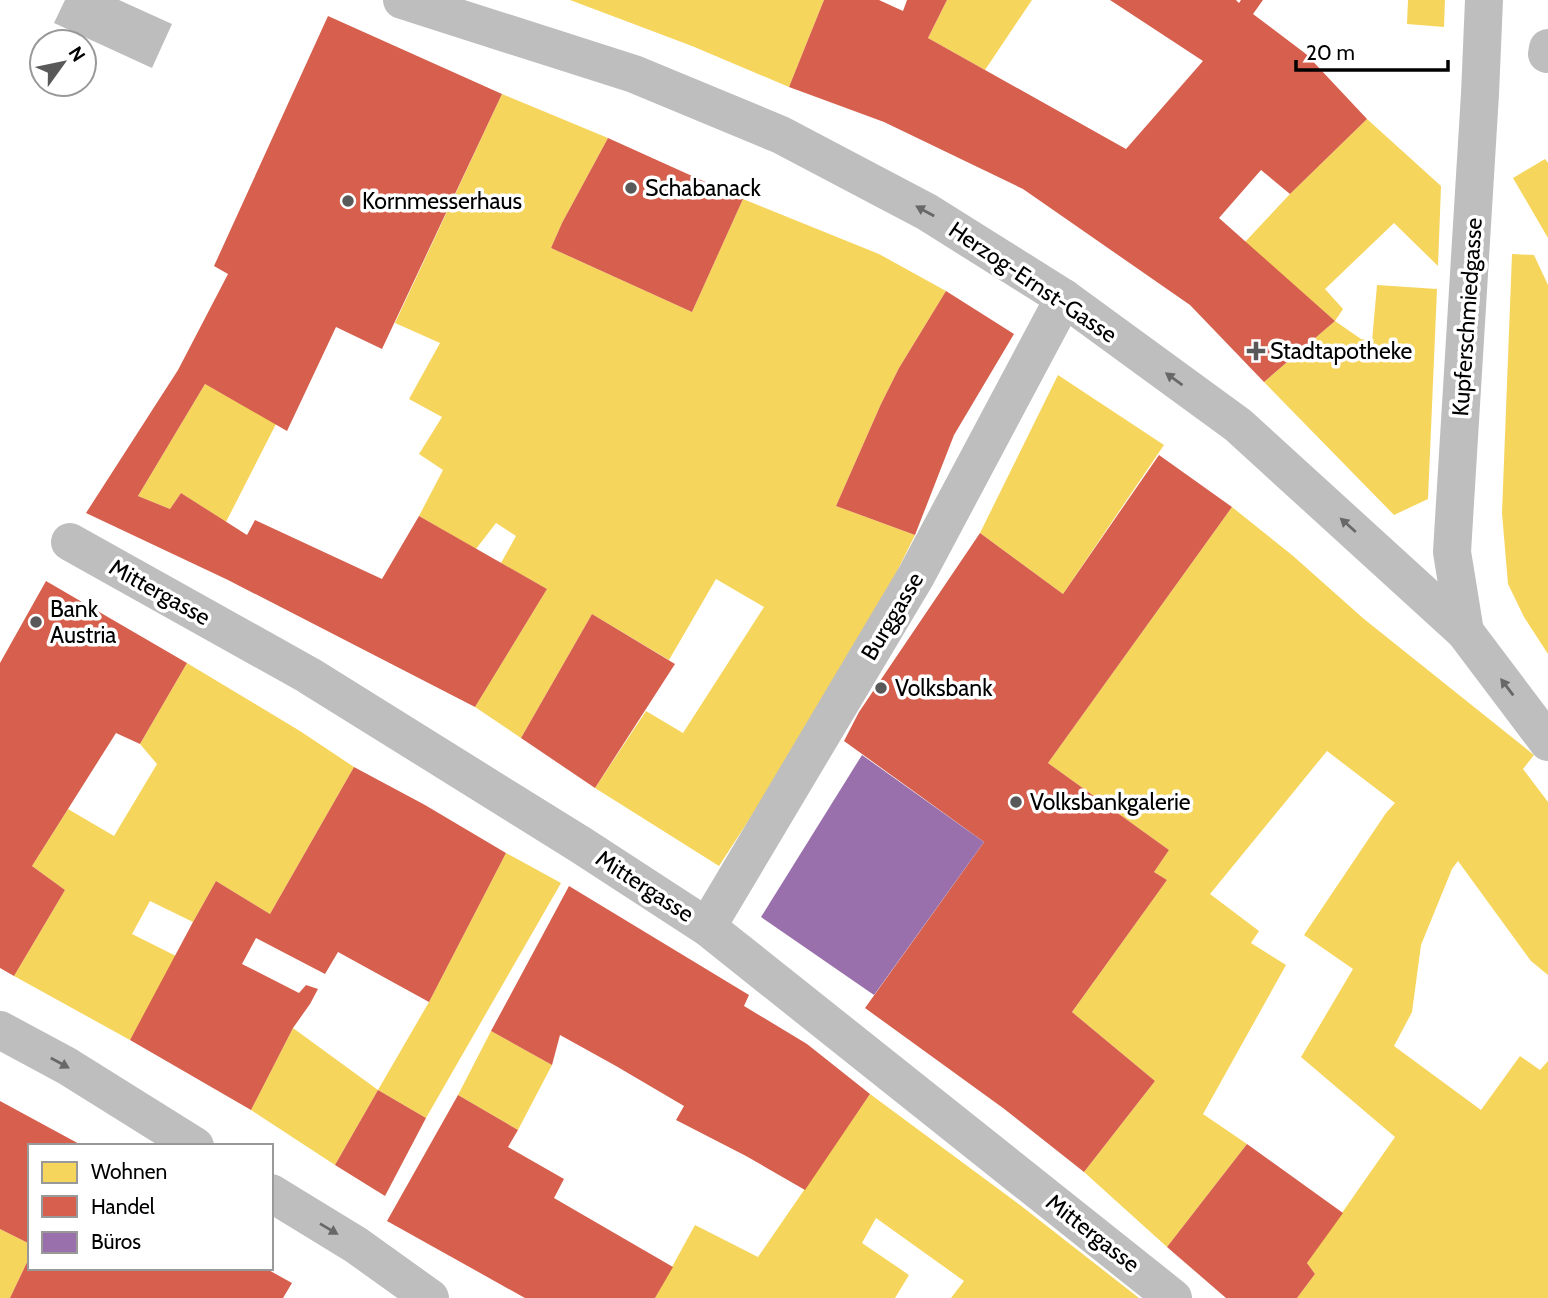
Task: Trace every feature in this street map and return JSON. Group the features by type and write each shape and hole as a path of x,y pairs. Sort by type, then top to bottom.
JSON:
{"street":[{"name":"Herzog-Ernst-Gasse","path":"402,0 634,74 781,135 927,212 1064,298 1238,425 1465,632 1548,742"},
{"name":"Kupferschmiedgasse","path":"1465,632 1452,552 1485,0"},
{"name":"Burggasse","path":"707,927 916,576 1064,298"},
{"name":"Mittergasse","path":"70,542 308,675 707,927 1173,1298"},
{"path":"0,1030 67,1066 192,1144"},
{"path":"273,1194 356,1245 430,1298"}],"shaded area":[{"path":"65,0 119,0 172,24 152,68 98,43 98,28 65,28 54,23"}],"building: Wohnen":[{"path":"570,0 824,0 789,87 692,46"},
{"path":"947,0 1032,0 985,70 928,38"},
{"path":"1408,0 1445,0 1444,27 1407,24"},
{"path":"502,94 608,138 551,248 692,312 743,199 879,254 946,291 899,368 836,506 915,535 854,658 719,866 595,788 646,711 683,733 764,607 716,579 669,660 592,614 521,738 475,707 547,589 501,563 516,536 496,523 476,549 419,516 443,470 419,454 442,417 409,399 440,343 395,323"},
{"path":"1367,119 1441,186 1438,266 1394,223 1325,289 1343,309 1335,321 1245,242"},
{"path":"1545,159 1548,163 1548,238 1513,178"},
{"path":"1512,254 1534,255 1548,285 1548,654 1524,617 1508,584 1502,513"},
{"path":"1377,285 1437,289 1428,499 1394,515 1264,382 1335,321 1361,339 1372,341"},
{"path":"1058,375 1164,445 1063,594 980,533"},
{"path":"205,384 276,424 226,522 181,493 170,509 138,496"},
{"path":"1232,507 1292,555 1364,619 1534,755 1523,769 1548,802 1548,975 1531,961 1458,861 1452,869 1421,945 1412,1012 1394,1046 1481,1110 1520,1056 1540,1070 1548,1061 1548,1298 1297,1298 1315,1274 1307,1263 1395,1137 1301,1057 1353,969 1304,935 1395,803 1327,751 1210,894 1259,931 1251,943 1286,965 1203,1114 1247,1144 1167,1247 1084,1172 1155,1081 1072,1012 1167,880 1154,872 1169,850 1048,763"},
{"path":"187,663 354,767 270,914 216,881 193,922 150,901 132,934 176,956 130,1040 14,976 65,890 32,866 68,809 114,836 157,764 140,744"},
{"path":"506,853 561,883 426,1118 378,1090 429,1002"},
{"path":"293,1028 378,1090 335,1165 251,1110"},
{"path":"491,1031 552,1065 518,1130 458,1095"},
{"path":"870,1094 1020,1205 1139,1298 951,1298 964,1281 876,1218 862,1243 909,1275 895,1298 655,1298 695,1225 758,1257"},
{"path":"0,1229 28,1243 28,1260 10,1298 0,1298"}],"building: Handel":[{"path":"824,0 879,0 903,11 907,0 947,0 928,38 1126,149 1203,61 1110,0 1236,0 1239,3 1241,0 1263,0 1253,14 1306,54 1367,119 1290,194 1261,170 1219,218 1335,321 1264,382 1190,305 1023,189 884,122 789,87"},
{"path":"328,16 502,94 382,349 336,327 287,431 205,384 138,496 170,509 181,493 247,535 255,520 382,579 419,516 547,589 475,707 228,580 86,513 178,370 228,274 214,266"},
{"path":"608,138 743,199 692,312 551,248"},
{"path":"946,291 1014,334 954,435 915,535 836,506 899,368"},
{"name":"Volksbankgalerie","path":"1159,455 1232,507 1048,763 1169,850 1154,872 1167,880 1072,1012 1155,1081 1084,1172 1003,1108 865,1008 984,842 844,741 859,712 980,533 1063,594"},
{"path":"46,581 187,663 140,744 116,733 32,866 65,890 14,976 0,968 0,663"},
{"path":"592,614 675,664 595,788 521,738"},
{"path":"354,767 506,853 429,1002 338,952 325,974 256,938 242,964 299,993 306,985 318,989 293,1028 251,1110 130,1040 216,881 270,914"},
{"path":"569,886 749,995 744,1006 807,1044 870,1094 805,1190 676,1120 684,1106 560,1035 552,1065 491,1031"},
{"path":"378,1090 426,1118 385,1196 335,1165"},
{"path":"458,1095 518,1130 508,1147 564,1179 554,1198 673,1267 655,1298 525,1298 387,1221"},
{"path":"0,1101 79,1144 28,1144 28,1243 0,1229"},
{"path":"1247,1144 1343,1213 1307,1263 1315,1274 1297,1298 1226,1298 1167,1247"},
{"path":"28,1260 28,1270 269,1270 292,1283 283,1298 10,1298"}],"building: Büros":[{"path":"862,755 984,842 874,995 761,917"}],"place":[{"name":"Schabanack","path":"631,188"},
{"name":"Kornmesserhaus","path":"348,201"},
{"name":"Stadtapotheke","path":"1256,351"},
{"name":"Bank Austria","path":"36,622"},
{"name":"Volksbank","path":"881,688"},
{"name":"Volksbankgalerie","path":"1016,802"}]}
